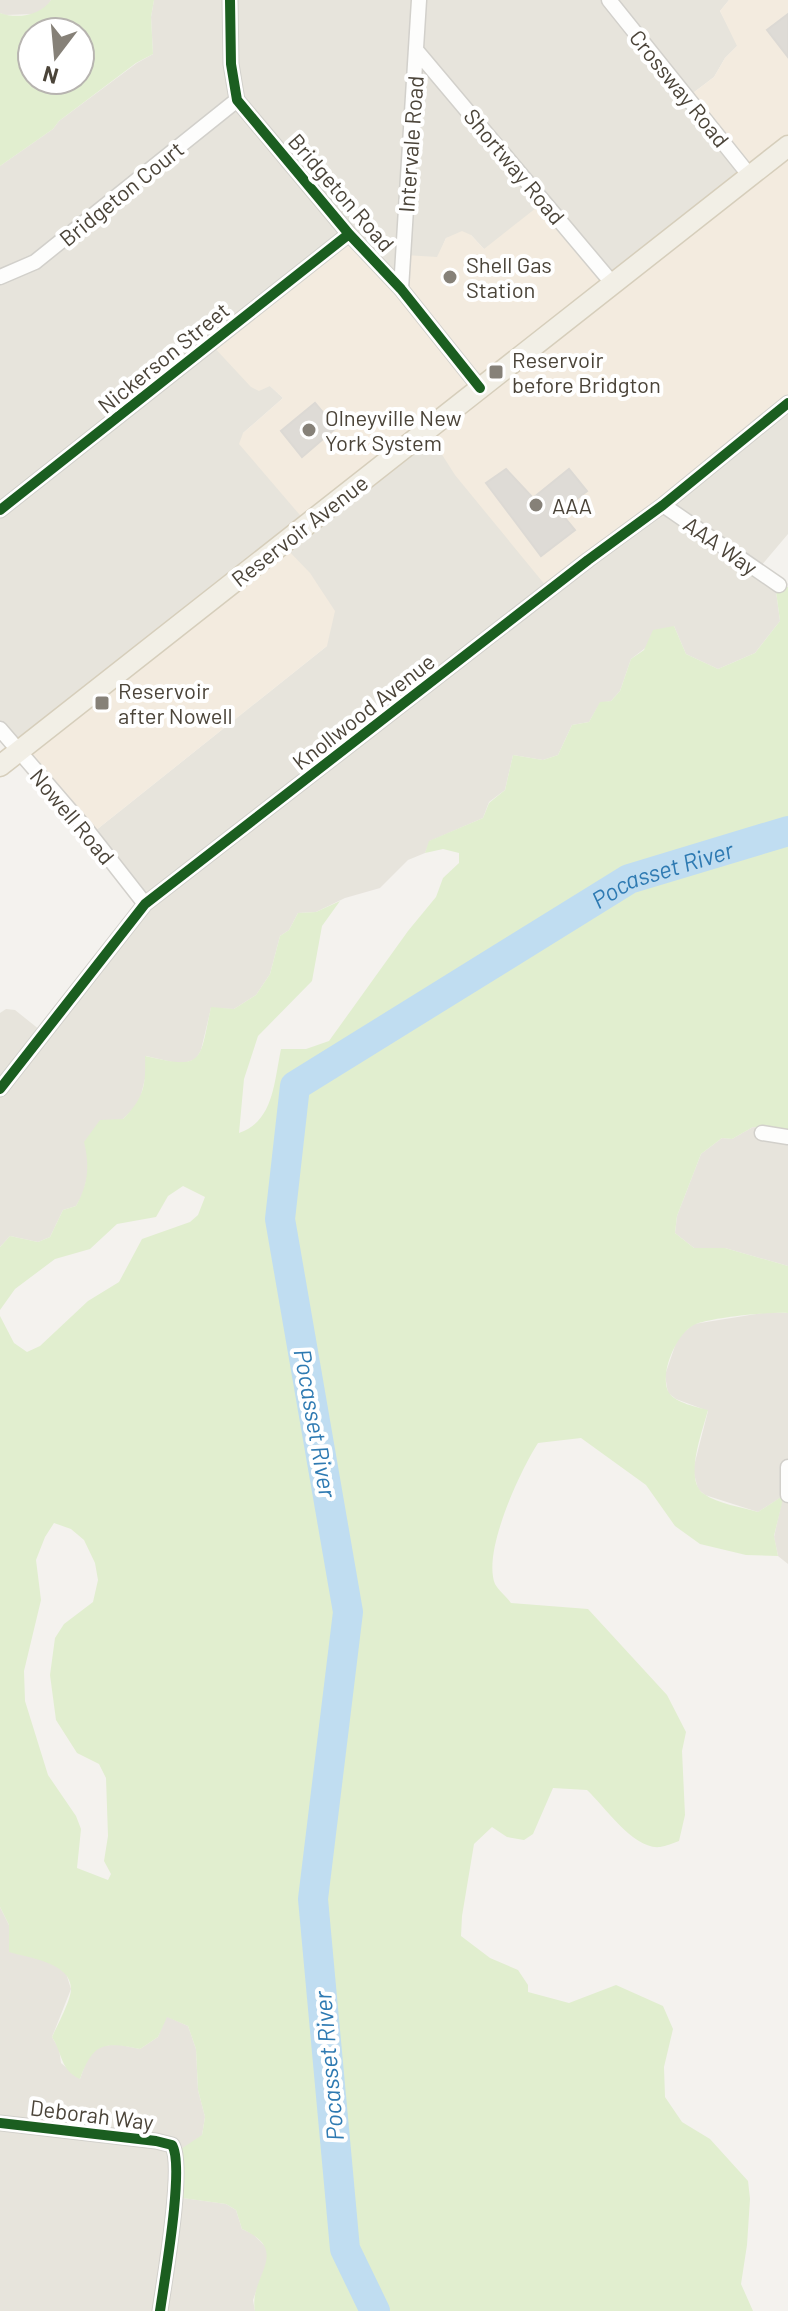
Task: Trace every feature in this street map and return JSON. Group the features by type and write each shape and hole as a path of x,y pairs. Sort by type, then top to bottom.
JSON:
{"main road":[{"name":"Reservoir Avenue","path":"0,766 788,146"}],"street":[{"path":"230,0 231,64 237,100"},
{"name":"Intervale Road","path":"401,289 419,0"},
{"name":"Crossway Road","path":"609,0 750,176"},
{"name":"Shortway Road","path":"416,50 613,284"},
{"name":"Bridgeton Road","path":"237,100 349,234 401,289 480,388"},
{"name":"Bridgeton Court","path":"0,277 35,262 237,100"},
{"name":"Nickerson Street","path":"0,510 349,234"},
{"name":"Knollwood Avenue","path":"0,1089 145,904 663,505 788,403"},
{"name":"AAA Way","path":"663,505 779,585"},
{"name":"Nowell Road","path":"0,729 87,830 145,904"},
{"path":"762,1133 788,1137"},
{"path":"788,1467 788,1494"},
{"name":"Deborah Way","path":"0,2123 172,2145 175,2151 172,2221 160,2311"}],"shaded area":[{"path":"0,0 51,0 46,8 35,14 5,15 0,13"},
{"path":"154,0 729,0 720,11 738,45 725,58 714,77 689,96 745,170 616,282 484,249 471,235 446,238 438,257 270,386 283,398 243,433 419,435 788,405 788,534 760,567 775,584 780,621 755,653 718,669 686,654 674,626 631,659 620,691 611,701 600,703 589,722 572,725 558,755 543,760 513,755 505,790 489,802 483,818 430,841 425,853 408,860 380,888 345,898 316,912 298,913 289,930 280,936 270,974 256,995 234,1009 211,1008 196,1059 181,1064 146,1056 146,1075 139,1103 123,1119 90,1165 83,1194 76,1206 63,1210 50,1237 38,1242 10,1236 0,1247 0,1013 6,1009 15,1010 40,1030 141,909 90,835 327,646 19,754 0,727 0,166 153,54 151,17"},
{"path":"729,0 788,0 788,405 546,586 455,475 427,431 305,521 239,444 243,433 283,398 270,386 259,391 251,387 211,344 349,234 392,280 405,255 437,257 446,238 462,231 471,235 484,249 545,201 609,282 745,181 689,96 714,77 725,58 737,46 720,11"},
{"path":"284,546 310,573 335,611 327,646 90,835 19,754"},
{"path":"753,1127 788,1131 788,1266 725,1248 694,1248 675,1233 677,1216 701,1154 722,1138 732,1139"},
{"path":"768,1312 788,1313 788,1564 778,1556 774,1537 783,1496 758,1512 705,1495 698,1489 693,1470 708,1411 668,1393 665,1375 678,1337 694,1324"},
{"path":"0,1907 9,1925 66,1973 71,1989 52,2037 59,2049 61,2063 80,2079 88,2057 98,2047 116,2044 140,2049 158,2037 166,2016 188,2026 196,2049 198,2090 205,2117 202,2135 176,2197 226,2204 236,2210 242,2229 253,2234 266,2247 268,2259 253,2300 255,2311 0,2311"}],"green space":[{"path":"51,0 154,0 151,17 153,54 96,93 96,16 16,16 16,96 92,96 53,129 0,166 0,13 28,15 41,10"},
{"path":"775,584 788,587 788,1131 753,1127 732,1139 722,1138 701,1154 677,1216 675,1233 694,1248 725,1248 788,1266 788,1313 715,1319 696,1324 676,1344 666,1376 666,1385 672,1396 708,1410 695,1467 698,1487 704,1494 723,1503 758,1512 784,1495 774,1536 778,1556 746,1555 700,1544 675,1526 646,1485 581,1438 538,1443 513,1491 498,1533 492,1570 495,1584 511,1603 588,1609 667,1695 686,1732 682,1751 685,1815 679,1841 660,1847 650,1846 630,1835 587,1790 553,1788 533,1834 524,1840 507,1837 492,1827 474,1844 461,1936 490,1958 518,1970 528,1985 528,1992 569,2003 616,1985 663,2006 673,2029 664,2067 665,2097 682,2122 710,2139 748,2181 747,2245 741,2284 753,2311 255,2311 257,2287 267,2256 265,2247 242,2229 236,2210 226,2204 175,2197 175,2153 202,2135 205,2117 198,2090 196,2049 188,2026 167,2017 158,2037 140,2049 117,2045 101,2048 90,2058 80,2079 65,2066 52,2037 69,2000 69,1980 56,1967 9,1952 9,1925 0,1907 0,1316 14,1343 27,1352 40,1346 88,1301 119,1282 142,1239 190,1222 198,1215 205,1197 183,1186 168,1196 156,1217 117,1224 90,1249 55,1259 15,1289 0,1310 0,1247 10,1236 38,1242 50,1237 63,1210 76,1206 83,1191 87,1167 84,1142 100,1120 123,1119 135,1104 144,1083 145,1056 179,1062 196,1057 204,1040 211,1007 234,1009 256,995 270,974 280,936 289,930 298,913 316,912 340,901 322,926 312,981 258,1036 244,1079 239,1133 251,1127 266,1110 281,1049 306,1049 329,1041 436,897 443,878 459,863 459,853 443,849 425,853 429,841 483,818 489,803 505,790 513,755 543,760 558,755 572,725 589,722 600,702 611,701 620,691 631,659 644,650 653,630 674,626 686,654 718,669 755,653 780,621","holes":["54,1523 71,1529 84,1540 95,1563 98,1580 93,1602 64,1624 55,1638 50,1675 56,1720 77,1753 99,1764 106,1778 108,1836 104,1861 111,1874 108,1880 77,1868 81,1829 76,1816 48,1775 25,1701 24,1671 41,1600 36,1560"]}],"building":[{"path":"788,14 788,57 767,30"},
{"name":"Olneyville New York System","path":"315,403 336,428 302,457 281,431"},
{"name":"AAA","path":"506,469 533,498 569,469 587,491 560,512 575,530 541,556 486,483"}],"waterway":[{"name":"Pocasset River","path":"375,2311 345,2249 313,1899 348,1612 280,1219 295,1086 629,879 788,831"}],"cycle path":[{"path":"230,0 231,64 237,100 349,234 401,289 480,388"},
{"path":"0,510 349,234"},
{"path":"0,1089 145,904 663,505 788,403"},
{"path":"0,2123 172,2145 175,2199 160,2311"}],"place":[{"name":"Shell Gas Station","path":"450,277"},
{"name":"Reservoir before Bridgton","path":"496,372"},
{"name":"Olneyville New York System","path":"309,430"},
{"name":"AAA","path":"536,505"},
{"name":"Reservoir after Nowell","path":"102,703"}]}
